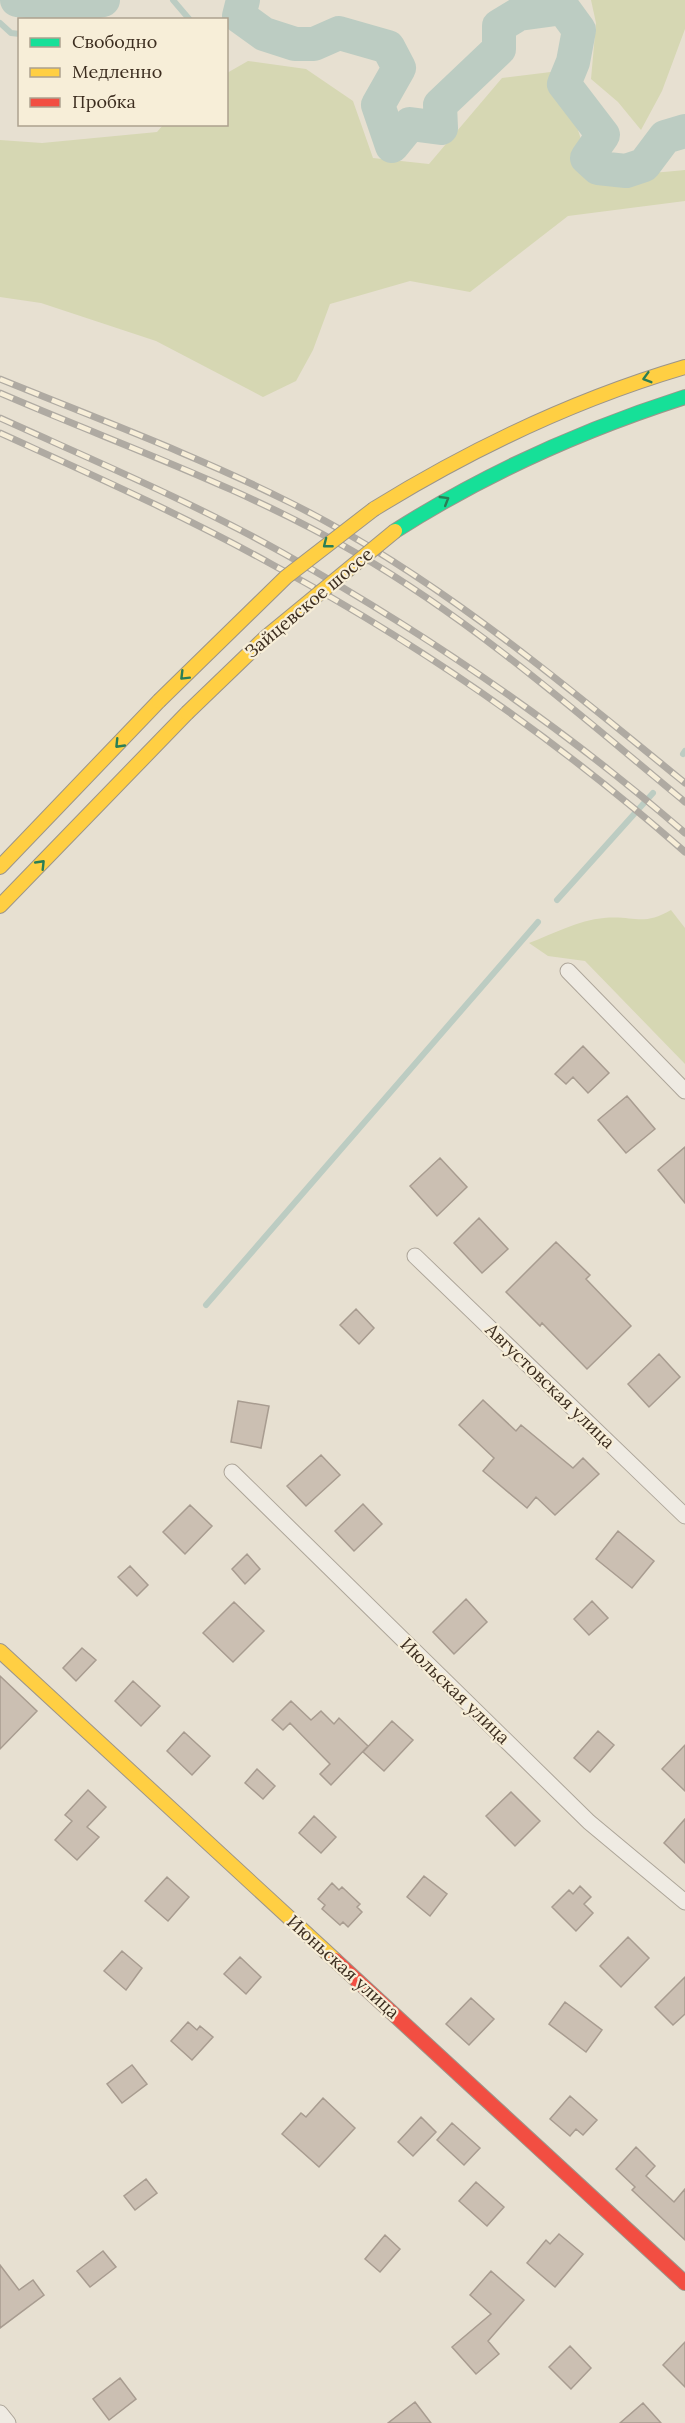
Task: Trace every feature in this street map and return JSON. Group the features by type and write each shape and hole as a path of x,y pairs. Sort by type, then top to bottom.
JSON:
{"main road":[{"name":"Зайцевское шоссе","path":"0,867 255,604 351,525 419,480 476,447 553,410 608,389 685,367"},
{"name":"Зайцевское шоссе","path":"0,906 187,713 291,615 411,520 509,464 566,438 685,397"},
{"name":"Июньская улица","path":"0,1651 685,2283"}],"street":[{"path":"568,970 685,1090"},
{"name":"Августовская улица","path":"415,1256 685,1516"},
{"name":"Июльская улица","path":"232,1472 589,1822 685,1902"},
{"path":"0,2413 8,2423"}],"green space":[{"path":"591,0 685,0 685,29 662,91 641,130 618,102 591,79 596,23"},
{"path":"248,61 306,69 353,101 373,158 429,164 502,78 559,71 587,158 597,165 621,172 647,173 685,170 685,201 568,216 470,292 410,281 330,304 313,350 296,381 263,397 156,341 41,303 0,297 0,140 42,143 157,132 162,126 228,126 228,72"},
{"path":"671,910 685,928 685,1064 585,961 548,956 529,943 585,921 614,917 653,918"}],"building":[{"path":"583,1046 609,1073 588,1093 573,1077 566,1084 555,1074"},
{"path":"627,1096 655,1129 626,1153 598,1120"},
{"path":"685,1147 685,1203 658,1170"},
{"path":"440,1158 467,1187 437,1216 410,1186"},
{"path":"479,1218 508,1249 482,1273 454,1243"},
{"path":"556,1242 590,1275 586,1279 631,1326 587,1369 542,1323 540,1326 506,1292"},
{"path":"356,1309 374,1328 359,1344 340,1325"},
{"path":"659,1354 680,1377 649,1407 628,1384"},
{"path":"483,1400 516,1431 521,1425 573,1468 583,1458 599,1474 555,1515 536,1497 527,1508 483,1471 494,1458 459,1425"},
{"path":"238,1401 269,1406 261,1448 231,1442"},
{"path":"321,1455 340,1475 306,1506 287,1486"},
{"path":"363,1504 382,1524 354,1551 335,1531"},
{"path":"190,1505 212,1526 185,1554 163,1532"},
{"path":"618,1531 654,1561 632,1588 596,1559"},
{"path":"247,1554 260,1569 245,1584 232,1569"},
{"path":"130,1566 148,1585 137,1596 118,1577"},
{"path":"466,1599 487,1622 454,1654 433,1632"},
{"path":"592,1601 608,1618 589,1635 574,1619"},
{"path":"234,1602 264,1631 233,1662 203,1633"},
{"path":"82,1648 96,1660 76,1681 63,1668"},
{"path":"0,1676 37,1711 0,1749"},
{"path":"133,1681 160,1706 141,1726 115,1701"},
{"path":"291,1701 311,1720 321,1711 334,1724 339,1718 368,1746 331,1785 320,1774 330,1764 290,1723 283,1730 272,1720"},
{"path":"392,1721 413,1740 384,1771 363,1752"},
{"path":"598,1731 614,1745 590,1772 574,1758"},
{"path":"184,1732 210,1756 192,1775 167,1751"},
{"path":"685,1745 685,1791 662,1769"},
{"path":"257,1769 275,1786 263,1799 245,1783"},
{"path":"88,1790 106,1807 87,1827 99,1837 77,1860 55,1840 72,1821 65,1815"},
{"path":"511,1792 540,1821 515,1846 486,1816"},
{"path":"314,1816 336,1837 321,1853 299,1833"},
{"path":"685,1819 685,1863 664,1843"},
{"path":"424,1876 447,1894 430,1916 407,1897"},
{"path":"167,1877 189,1897 168,1921 145,1901"},
{"path":"332,1883 339,1890 342,1887 360,1904 357,1907 362,1912 348,1927 343,1922 340,1925 322,1909 325,1905 318,1899"},
{"path":"580,1886 591,1897 584,1904 593,1913 576,1931 552,1907 569,1890 573,1894"},
{"path":"628,1937 649,1958 621,1987 600,1966"},
{"path":"122,1951 142,1968 126,1990 104,1971"},
{"path":"240,1957 261,1977 246,1994 224,1974"},
{"path":"685,1977 685,2014 673,2025 655,2007"},
{"path":"471,1998 494,2019 469,2045 446,2024"},
{"path":"565,2002 602,2030 586,2052 549,2024"},
{"path":"188,2022 197,2030 200,2026 213,2037 192,2060 171,2041"},
{"path":"132,2065 147,2084 122,2103 107,2084"},
{"path":"570,2096 597,2120 583,2135 576,2129 570,2136 550,2119"},
{"path":"323,2098 355,2128 319,2167 282,2134 301,2113 306,2117"},
{"path":"421,2117 436,2132 413,2156 398,2142"},
{"path":"452,2123 480,2148 464,2165 437,2140"},
{"path":"636,2147 655,2166 646,2176 674,2202 685,2189 685,2240 632,2190 635,2187 616,2169"},
{"path":"146,2179 157,2193 135,2210 124,2196"},
{"path":"476,2182 504,2207 487,2226 459,2201"},
{"path":"559,2234 583,2254 555,2287 527,2263 546,2240 550,2244"},
{"path":"385,2235 400,2249 380,2272 365,2259"},
{"path":"103,2251 116,2267 90,2287 77,2271"},
{"path":"0,2265 19,2290 33,2280 44,2295 0,2328"},
{"path":"491,2271 524,2300 488,2341 499,2354 476,2374 452,2347 491,2314 470,2295"},
{"path":"685,2342 685,2387 663,2365"},
{"path":"570,2346 591,2368 571,2389 549,2367"},
{"path":"120,2378 136,2399 109,2420 93,2399"},
{"path":"415,2402 431,2423 388,2423"},
{"path":"643,2403 661,2423 620,2423"}],"waterway":[{"path":"17,0 77,5 103,0"},
{"path":"173,0 188,18"},
{"path":"243,0 239,16 264,34 295,44 314,44 339,33 388,47 399,68 378,105 392,146 410,124 441,128 440,105 499,49 499,26 519,14 563,8 579,30 573,62 564,84 603,135 587,158 598,168 626,171 644,165 665,137 685,131"},
{"path":"0,23 11,33 18,34"},
{"path":"557,900 653,793"},
{"path":"206,1305 538,922"}],"railway":[{"path":"0,379 257,486 346,533 398,564 496,633 685,783"},
{"path":"0,393 270,507 356,553 400,580 485,639 685,802"},
{"path":"0,418 214,516 283,553 388,615 541,718 685,833"},
{"path":"0,433 138,496 240,547 382,628 487,697 538,734 589,772 685,852"}],"traffic: fast":[{"path":"395,531 464,490 535,455 609,424 685,397"}],"traffic: slow":[{"path":"374,509 486,446 563,410 685,367"},
{"path":"159,701 286,577 374,509"},
{"path":"187,713 265,638 395,531"},
{"path":"0,867 159,701"},
{"path":"0,906 187,713"},
{"path":"0,1651 335,1960"}],"traffic: jam":[{"path":"335,1960 685,2283"}]}
